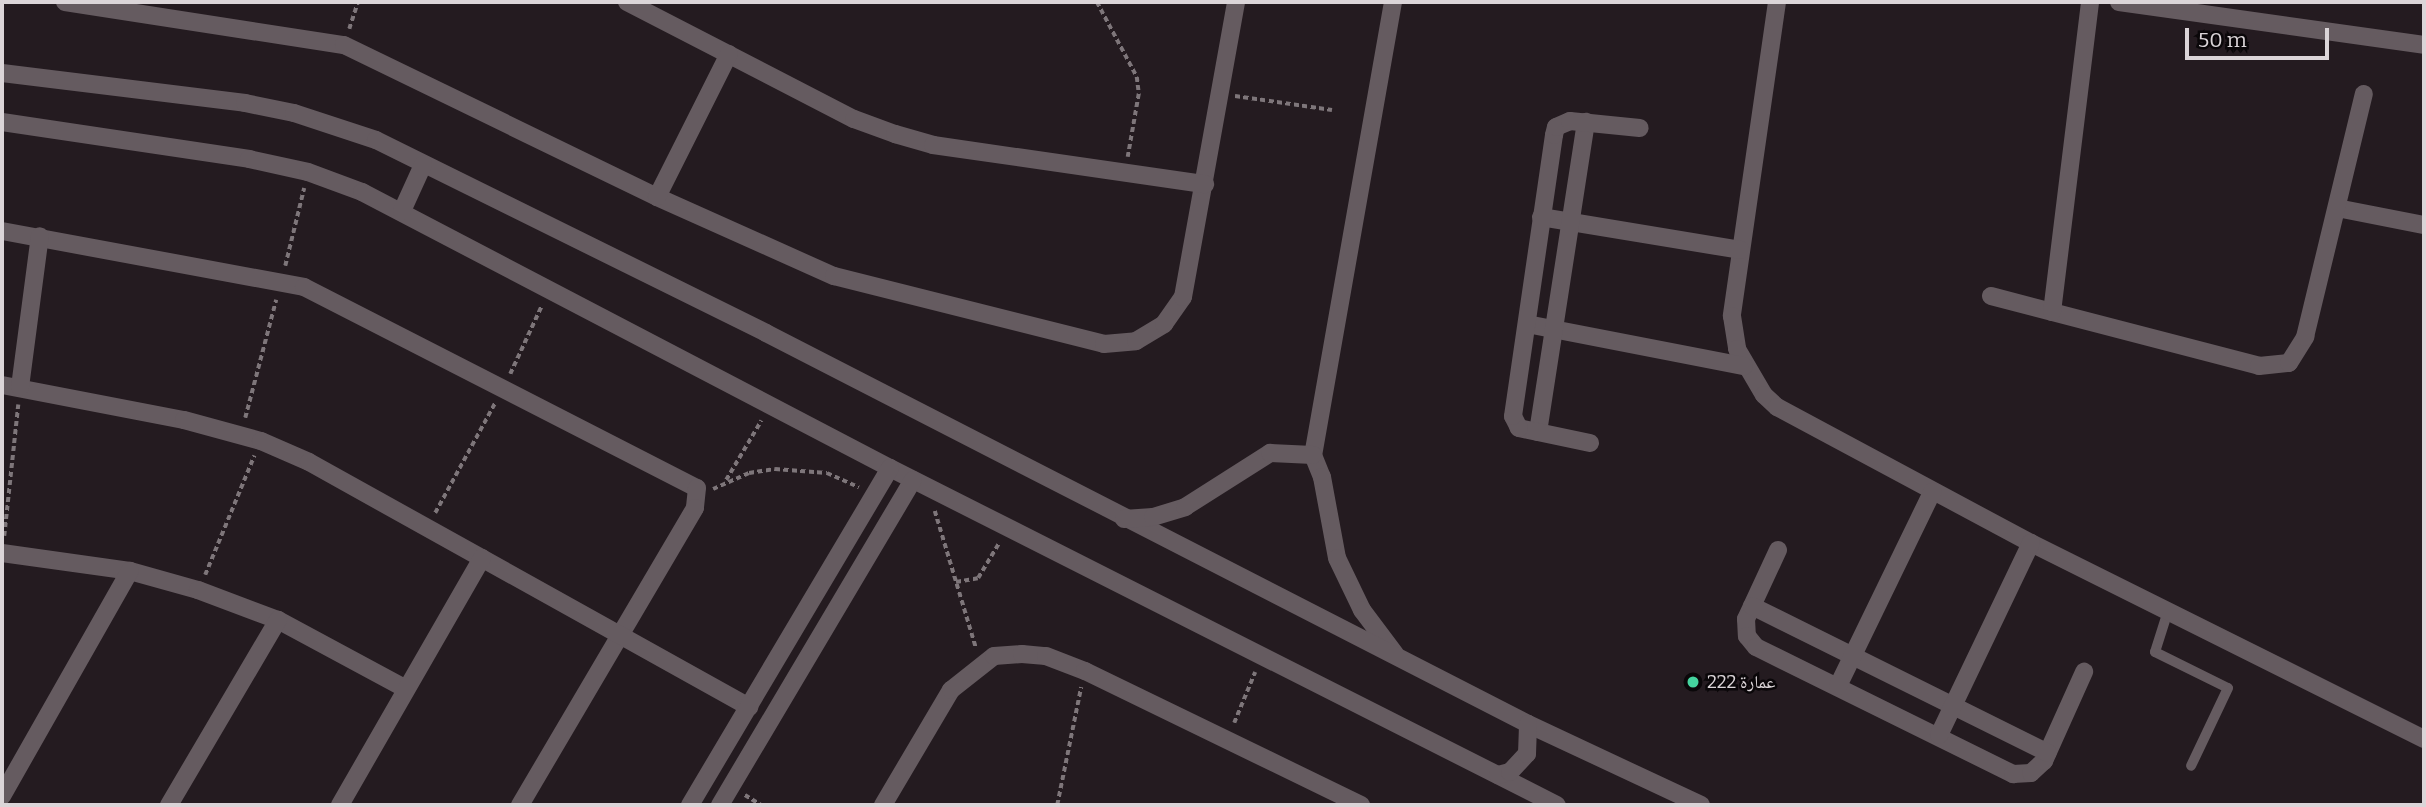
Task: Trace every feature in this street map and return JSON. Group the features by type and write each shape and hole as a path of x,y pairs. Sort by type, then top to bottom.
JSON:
{"street":[{"path":"65,2 344,45 657,197 852,282 1104,344 1136,341 1164,324 1183,298 1222,94 1236,2"},
{"path":"627,2 854,119 895,134 933,145 1205,184"},
{"path":"1393,2 1313,455 1322,477 1336,558 1362,610 1397,656"},
{"path":"1777,2 1732,316 1744,366 1777,407 2031,543 2424,739"},
{"path":"2052,312 2090,2"},
{"path":"2119,2 2246,16 2424,45"},
{"path":"2246,16 2262,2"},
{"path":"657,197 729,54"},
{"path":"2,73 294,113 376,140 742,321 1122,519 1528,724 1701,805"},
{"path":"1991,296 2259,366 2289,363 2305,337 2364,94"},
{"path":"2,122 202,151 308,172 402,211 920,484 1558,805"},
{"path":"1590,443 1516,426 1513,416 1541,217 1556,127 1562,122 1586,122 1640,128"},
{"path":"1538,432 1586,122"},
{"path":"402,211 423,165"},
{"path":"2337,208 2424,225"},
{"path":"1541,217 1740,250"},
{"path":"2,231 281,280 325,295 689,481 699,498 520,805"},
{"path":"20,387 40,236"},
{"path":"1527,324 1744,366"},
{"path":"2,385 241,434 261,441 427,527 749,707"},
{"path":"1122,519 1153,517 1185,507 1270,453 1313,455"},
{"path":"690,805 890,468"},
{"path":"720,805 920,484"},
{"path":"1838,686 1933,492"},
{"path":"1939,735 2031,543"},
{"path":"3,546 130,571 198,590 278,620 406,689"},
{"path":"1778,550 1745,624 1756,647 2022,775 2039,768 2084,672"},
{"path":"340,805 482,558"},
{"path":"2,796 130,571"},
{"path":"1752,606 2048,753"},
{"path":"169,805 278,620"},
{"path":"883,805 951,690 981,663 994,656 1022,654 1046,656 1085,671 1361,805"},
{"path":"1498,775 1510,772 1527,754 1528,724"}],"lane":[{"path":"2168,611 2155,652 2228,688 2191,766"}],"path":[{"path":"344,45 358,2"},
{"path":"1097,2 1137,77 1139,94 1125,173"},
{"path":"1222,94 1332,110"},
{"path":"241,434 308,172"},
{"path":"427,527 504,387 550,288"},
{"path":"3,546 20,387"},
{"path":"725,482 771,404"},
{"path":"198,590 261,441"},
{"path":"699,498 725,482 775,469 827,473 874,495"},
{"path":"920,484 956,582 981,663"},
{"path":"956,582 978,578 1007,528"},
{"path":"1227,738 1262,656"},
{"path":"1057,805 1085,671"}],"place":[{"name":"عمارة 222","path":"1693,682"}]}
